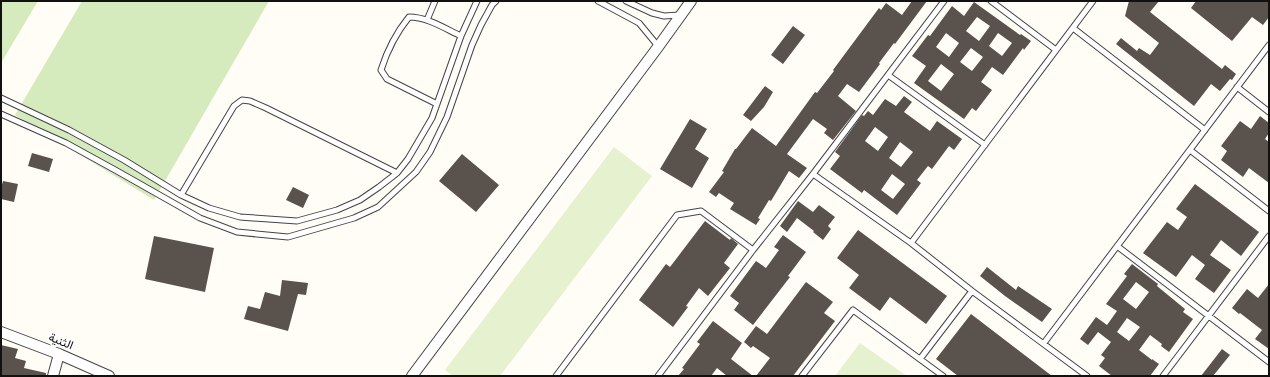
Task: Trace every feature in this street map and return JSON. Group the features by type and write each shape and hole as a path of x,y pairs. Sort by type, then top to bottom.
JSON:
{"street":[{"path":"412,376 682,15 690,2"},
{"name":"الثنية","path":"1,332 59,354 109,376"},
{"path":"52,376 59,354"}],"lane":[{"path":"427,20 435,1"},
{"path":"1,98 69,130 124,160 180,194 209,208 240,217 297,221 337,210 360,200 379,188 397,173 408,159 432,118 461,36 477,1"},
{"path":"1,114 66,143 200,218 237,232 288,237 354,218 378,207 416,172 430,152 447,117 472,45 481,25 492,5 496,1"},
{"path":"598,1 639,23 658,47"},
{"path":"626,1 652,13 664,16 682,15"},
{"path":"658,376 944,1"},
{"path":"990,1 1056,50"},
{"path":"911,243 1093,1"},
{"path":"437,104 387,79 381,70 400,27 408,17 417,17 427,20 461,36"},
{"path":"1073,28 1205,130"},
{"path":"1044,343 1269,45"},
{"path":"888,75 985,145"},
{"path":"1237,87 1269,112"},
{"path":"180,194 234,106 242,100 250,101 266,108 397,173"},
{"path":"1190,150 1269,211"},
{"path":"813,174 911,243 972,291 1087,376"},
{"path":"556,376 677,215 701,211 753,250"},
{"path":"1163,376 1269,236"},
{"path":"1117,246 1269,362"},
{"path":"920,359 972,291"},
{"path":"802,376 853,310 943,376"}],"green space":[{"path":"1,1 38,1 1,63"},
{"path":"82,1 269,1 154,200 15,115"},
{"path":"614,147 652,176 500,376 453,376 445,370"},
{"path":"860,343 907,376 835,376"}],"building":[{"path":"912,1 927,1 879,63 880,64 859,92 847,84 838,96 856,111 833,140 824,133 827,129 813,119 787,154 807,168 799,178 789,171 771,201 769,200 758,218 760,219 756,225 730,209 734,203 719,193 716,197 709,192 724,172 722,171 735,149 752,128 776,146 815,92 817,93 834,71 833,70 879,8 881,10 886,3 902,15"},
{"path":"1129,1 1159,1 1150,12 1222,69 1225,65 1236,74 1232,80 1230,79 1220,91 1211,84 1194,106 1116,44 1121,38 1137,51 1139,48 1150,55 1159,43 1125,16"},
{"path":"1196,1 1269,1 1269,17 1263,25 1252,17 1232,41 1191,8"},
{"path":"974,2 1020,35 1021,34 1031,41 1024,50 1023,48 1003,75 992,67 981,82 992,90 976,111 972,108 964,119 914,83 926,66 912,56 928,35 930,36 952,6 964,16","holes":["977,17 990,26 979,41 966,31","946,33 959,43 949,57 936,47","998,33 1012,43 1002,56 989,46","971,48 983,57 972,71 960,62","941,64 954,74 941,91 928,81"]},
{"path":"793,26 805,35 783,64 771,55"},
{"path":"765,86 773,92 764,107 751,121 743,115"},
{"path":"904,96 912,102 904,112 930,131 937,121 962,139 954,150 949,146 932,169 928,166 917,180 921,183 897,215 864,190 862,193 830,169 840,156 835,152 862,115 864,116 868,111 873,115 885,99 896,106","holes":["875,127 888,137 878,151 865,141","900,142 913,152 901,167 889,158","892,174 905,184 893,199 881,190"]},
{"path":"1260,116 1269,123 1269,133 1265,139 1269,142 1269,183 1249,168 1243,177 1221,160 1227,151 1221,146 1240,121 1251,129"},
{"path":"690,119 707,129 695,149 709,158 692,188 660,169"},
{"path":"32,153 53,159 49,172 28,166"},
{"path":"462,154 499,185 476,212 439,181"},
{"path":"3,181 18,184 14,202 1,199 1,188"},
{"path":"1195,184 1259,232 1241,256 1221,240 1210,255 1231,270 1214,293 1195,279 1205,265 1192,255 1176,277 1143,253 1167,222 1178,230 1187,217 1176,209"},
{"path":"293,187 309,195 303,208 286,200"},
{"path":"798,201 813,212 819,205 835,217 828,226 831,229 823,240 797,218 787,232 780,226"},
{"path":"705,221 730,240 731,238 738,244 724,263 730,268 708,296 699,288 686,306 688,307 673,327 639,300 666,264 670,267"},
{"path":"858,230 947,296 926,324 890,297 880,311 849,288 859,275 837,258"},
{"path":"783,235 806,252 788,276 790,277 753,325 734,310 739,303 730,296 756,261 766,268 779,250 774,247"},
{"path":"154,236 214,248 205,292 145,279"},
{"path":"1132,264 1158,284 1157,286 1185,309 1183,312 1193,319 1169,352 1161,346 1162,344 1150,335 1139,350 1159,364 1150,376 1112,376 1099,366 1105,358 1101,355 1111,342 1098,332 1088,345 1080,339 1096,317 1107,325 1117,311 1106,304 1127,276 1124,274","holes":["1136,282 1149,292 1136,309 1123,299","1127,318 1140,327 1129,341 1117,332"]},
{"path":"987,267 1016,290 1018,286 1052,309 1042,322 980,276"},
{"path":"282,280 308,283 306,295 298,294 288,331 244,319 248,306 260,309 265,292 280,296"},
{"path":"806,282 833,302 824,313 835,321 793,376 756,376 770,358 753,346 751,348 744,342 756,326 767,334"},
{"path":"1269,284 1269,349 1255,339 1262,330 1232,308 1247,289 1258,298"},
{"path":"971,314 1052,376 958,376 936,359"},
{"path":"713,321 742,343 731,359 753,376 727,376 717,368 711,376 678,376 684,369 682,368 700,344 697,342"},
{"path":"1,345 18,349 15,358 26,361 24,368 46,373 46,376 1,376"},
{"path":"1222,349 1230,355 1213,376 1201,376"}]}
